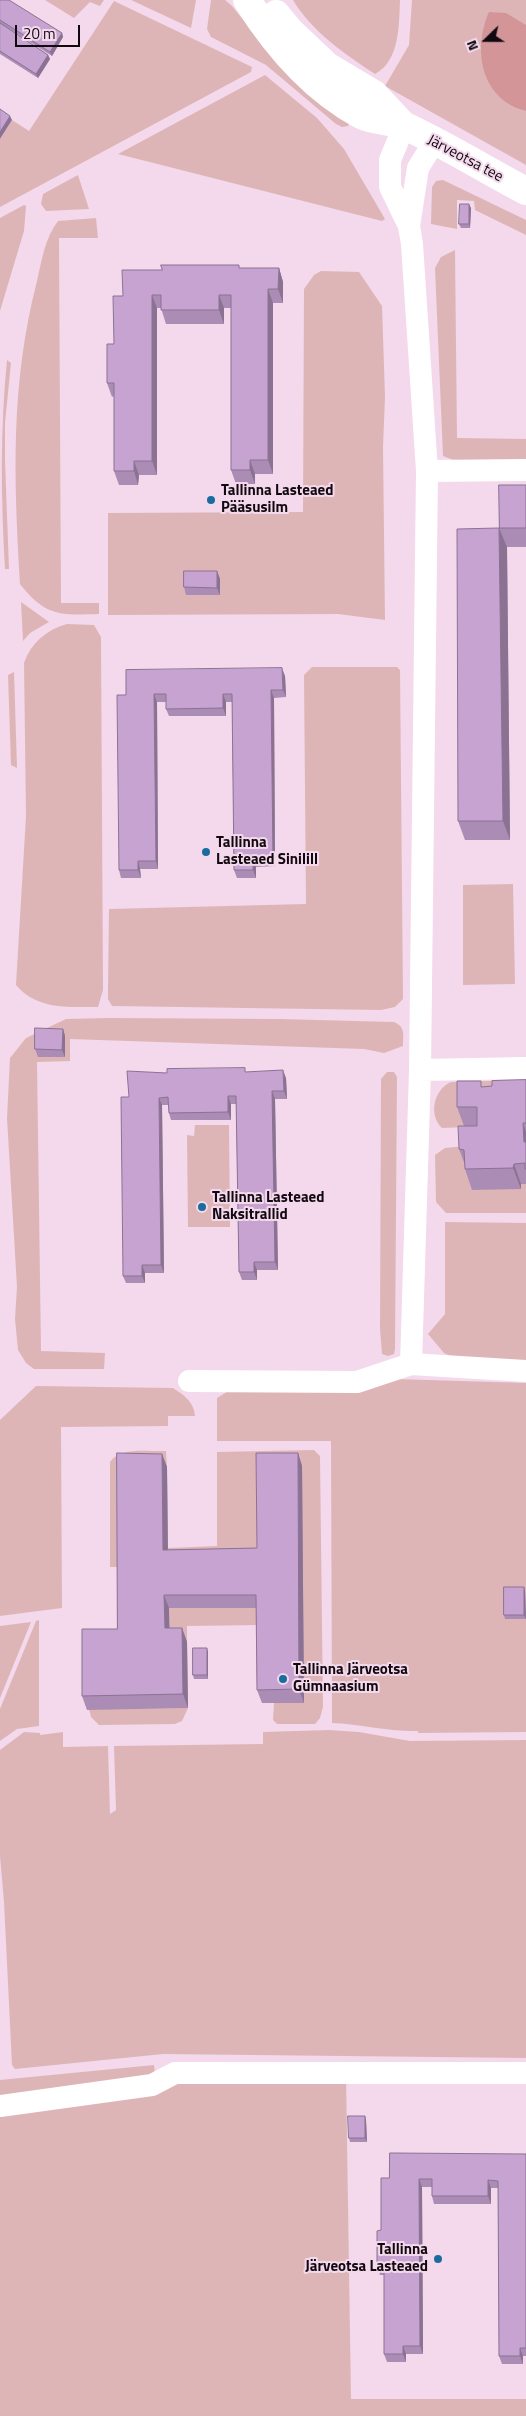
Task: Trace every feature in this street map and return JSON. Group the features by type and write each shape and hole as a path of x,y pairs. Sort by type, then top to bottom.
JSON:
{"main road":[{"name":"Järveotsa tee","path":"247,0 267,31 289,57 324,90 363,116 404,126 526,191"},
{"name":"Järveotsa tee","path":"267,0 290,31 327,66 374,94 404,126"}],"street":[{"path":"404,126 390,160 390,187 409,226"},
{"path":"411,1364 420,1070 427,471 415,280 409,226 418,168 434,142"},
{"path":"427,471 526,470"},
{"path":"420,1070 526,1068"},
{"path":"189,1381 357,1382 411,1364 526,1371"},
{"path":"0,2106 152,2085 175,2073 526,2074"}],"shaded area":[{"path":"45,0 104,0 100,6 90,2 74,18"},
{"path":"131,0 196,0 191,28"},
{"path":"211,0 225,0 232,6 283,69 350,121 348,126 342,127 336,124 266,65 211,37 207,29"},
{"path":"293,0 400,0 398,31 394,51 389,60 375,74 330,42 301,12"},
{"path":"412,0 526,0 526,165 385,86 409,45"},
{"path":"114,1 252,67 251,72 0,207 0,139 12,120 29,131"},
{"path":"489,12 506,13 526,25 526,111 511,105 499,96 490,85 484,72 481,42"},
{"path":"265,75 317,118 344,149 385,219 382,221 118,154"},
{"path":"78,175 89,209 46,211 41,204 43,194"},
{"path":"443,180 526,220 526,235 475,210 474,201 457,200 457,229 431,224 432,187 436,181"},
{"path":"24,205 26,206 24,231 0,311 0,218"},
{"path":"96,218 98,238 59,238 61,603 99,603 99,614 64,614 55,612 38,603 20,584 16,507 18,395 28,320 42,257 50,234 58,221"},
{"path":"455,250 457,438 526,439 526,461 456,461 443,456 435,268 441,257"},
{"path":"321,271 359,272 382,306 385,397 383,447 385,620 338,614 108,615 108,513 303,512 304,289 314,275"},
{"path":"7,360 11,363 5,423 9,569 5,569 2,464"},
{"path":"21,602 49,622 30,633 23,641"},
{"path":"67,624 94,625 101,637 103,990 98,1007 64,1007 43,1003 24,993 16,985 26,816 24,663 31,649 40,638 52,630"},
{"path":"312,667 397,667 400,670 403,999 395,1007 381,1010 112,1006 108,999 109,909 306,904 304,675"},
{"path":"14,672 17,768 11,765 8,675"},
{"path":"513,884 515,984 463,985 463,885"},
{"path":"66,1019 394,1022 402,1029 403,1046 384,1053 364,1049 70,1039 70,1061 37,1062 41,1351 105,1353 104,1369 34,1369 26,1363 18,1350 15,1319 17,1287 7,1118 10,1058 26,1038"},
{"path":"387,1072 394,1072 397,1077 395,1349 394,1354 388,1356 382,1354 380,1329 381,1079"},
{"path":"526,1080 465,1127 442,1128 438,1123 434,1110 437,1096 445,1085 451,1082"},
{"path":"195,1125 229,1125 230,1227 188,1227 187,1135 194,1136"},
{"path":"466,1146 521,1184 526,1184 526,1213 446,1213 436,1202 435,1155 445,1148"},
{"path":"445,1222 526,1223 526,1362 459,1360 444,1353 428,1334 445,1314"},
{"path":"395,1379 526,1383 526,1732 418,1733 418,1731 332,1723 331,1441 217,1441 217,1398 230,1390"},
{"path":"36,1386 173,1388 185,1396 193,1407 195,1416 168,1416 168,1426 61,1427 62,1608 0,1616 0,1420"},
{"path":"314,1450 320,1456 323,1707 320,1718 315,1724 277,1724 273,1720 274,1703 304,1702 262,1562 168,1563 168,1548 217,1546 217,1452"},
{"path":"166,1451 167,1467 122,1467 122,1567 110,1567 110,1462 115,1457 128,1452"},
{"path":"169,1608 261,1608 261,1625 187,1626 187,1642 170,1642"},
{"path":"39,1620 39,1726 17,1729 0,1741 0,1709 36,1621"},
{"path":"31,1622 0,1698 0,1626"},
{"path":"188,1708 182,1721 175,1724 99,1725 91,1717 89,1709"},
{"path":"329,1730 359,1732 410,1741 526,1740 526,2058 163,2054 15,2069 12,2065 0,1856 0,1750 24,1732 40,1733 40,1735 63,1732 63,1747 108,1746 110,1814 116,1810 114,1746 263,1744 263,1732"},
{"path":"154,2065 155,2074 0,2097 0,2080"},
{"path":"346,2074 351,2399 526,2399 526,2416 0,2416 0,2106 152,2085"}],"building":[{"path":"0,0 9,0 62,33 50,52 0,20"},
{"path":"0,23 48,55 36,74 0,51"},
{"path":"0,109 10,116 0,132"},
{"path":"460,204 469,204 469,224 459,224"},
{"path":"161,265 239,265 239,268 279,268 278,289 268,289 268,460 250,460 250,470 231,470 231,295 219,295 219,310 161,310 161,295 152,295 152,461 134,461 134,471 114,471 114,383 107,383 107,344 114,344 113,296 123,296 122,270 162,270"},
{"path":"499,485 526,485 526,528 499,528"},
{"path":"499,528 503,821 458,821 457,529"},
{"path":"184,571 217,571 217,588 184,587"},
{"path":"282,668 283,690 271,690 273,859 253,859 253,870 234,870 232,694 223,694 223,708 166,709 166,694 154,694 156,861 138,861 138,870 119,870 117,695 126,695 126,670"},
{"path":"35,1028 63,1029 62,1050 35,1049"},
{"path":"245,1068 245,1072 283,1070 284,1091 272,1091 275,1262 254,1262 254,1272 239,1272 236,1096 228,1096 228,1112 169,1113 168,1097 159,1098 161,1265 142,1265 142,1276 123,1276 121,1097 129,1097 127,1071 167,1073 167,1069"},
{"path":"526,1080 526,1123 523,1123 524,1142 526,1142 526,1169 525,1163 514,1164 513,1168 465,1169 464,1150 459,1149 458,1126 477,1126 477,1107 457,1107 457,1081 481,1081 481,1087 492,1086 492,1081"},
{"path":"117,1453 162,1454 163,1550 257,1548 256,1453 298,1453 299,1689 257,1690 256,1595 164,1595 165,1628 182,1628 183,1694 82,1696 82,1629 117,1629"},
{"path":"504,1587 524,1587 524,1615 504,1615"},
{"path":"193,1648 207,1648 207,1675 193,1675"},
{"path":"348,2116 365,2116 365,2138 349,2138"},
{"path":"390,2153 526,2154 526,2348 520,2348 520,2356 499,2356 498,2181 488,2180 488,2196 432,2196 432,2179 419,2179 420,2346 403,2346 403,2354 384,2354 384,2267 377,2267 377,2231 381,2230 381,2178 389,2178"}],"place":[{"name":"Tallinna Lasteaed Pääsusilm","path":"211,500"},
{"name":"Tallinna Lasteaed Sinilill","path":"206,852"},
{"name":"Tallinna Lasteaed Naksitrallid","path":"202,1207"},
{"name":"Tallinna Järveotsa Gümnaasium","path":"283,1679"},
{"name":"Tallinna Järveotsa Lasteaed","path":"438,2259"}]}
